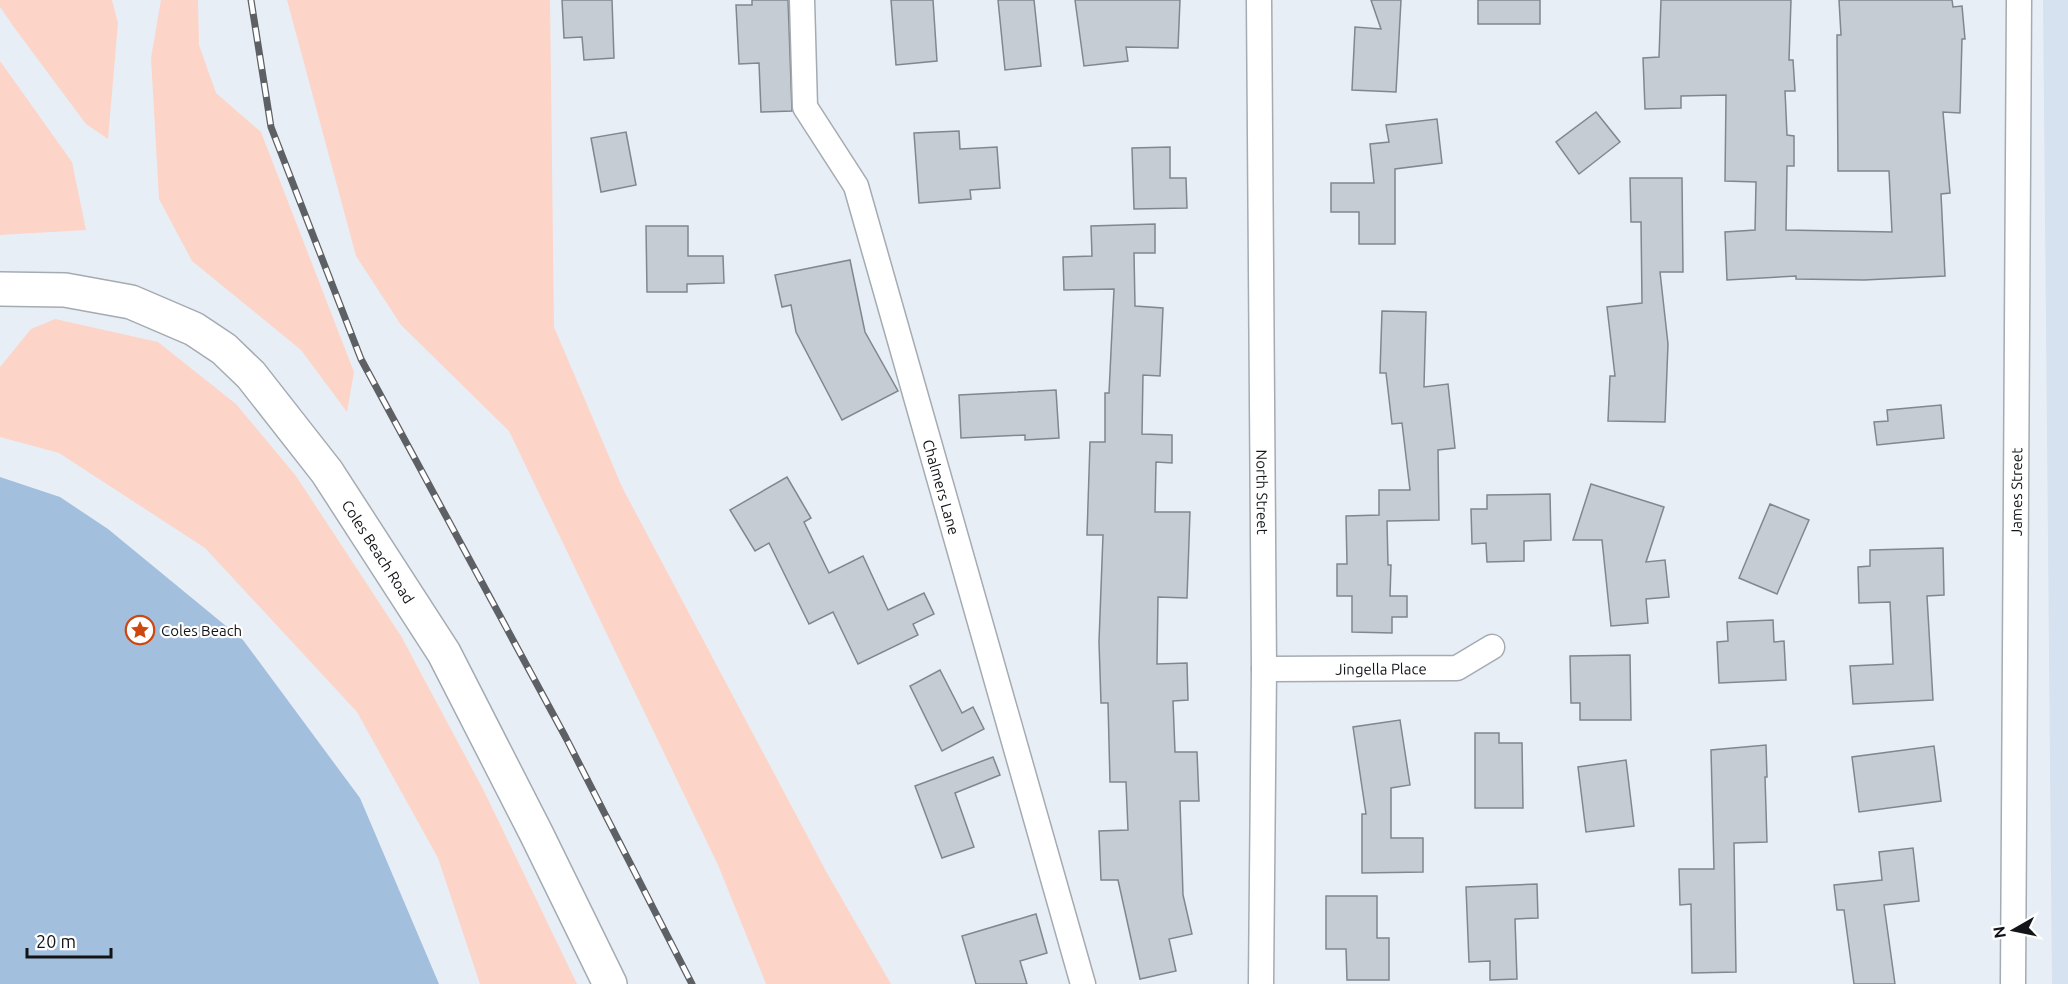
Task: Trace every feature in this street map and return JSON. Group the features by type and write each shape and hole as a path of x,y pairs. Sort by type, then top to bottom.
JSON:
{"street":[{"name":"Chalmers Lane","path":"802,0 804,107 856,186 1083,984"},
{"name":"North Street","path":"1258,0 1264,669 1262,984"},
{"name":"James Street","path":"2013,984 2019,0"},
{"name":"Coles Beach Road","path":"0,289 65,290 131,302 194,329 224,349 251,375 327,472 444,653 536,833 609,984"},
{"name":"Jingella Place","path":"1264,669 1457,668 1492,647"}],"shaded area":[{"path":"0,0 112,0 118,23 108,139 86,124 0,7"},
{"path":"161,0 198,0 199,45 216,93 261,132 354,372 347,412 301,350 192,261 159,199 151,58"},
{"path":"287,0 550,0 554,327 622,487 827,873 891,984 766,984 718,865 509,431 401,325 356,256"},
{"path":"2043,0 2068,0 2068,984 2052,984"},
{"path":"0,61 72,162 86,230 0,235"},
{"path":"55,319 158,342 236,404 296,476 401,636 484,791 577,984 480,984 438,858 357,712 205,548 59,453 0,437 0,367 31,329"}],"water":[{"name":"Coles Beach","path":"0,477 60,497 108,529 243,640 360,798 439,984 0,984"}],"building":[{"path":"562,0 612,0 614,58 584,60 582,37 564,38"},
{"path":"752,0 788,0 792,111 761,112 759,63 739,64 736,5 752,5"},
{"path":"891,0 933,0 937,61 896,65"},
{"path":"998,0 1034,0 1041,66 1005,70"},
{"path":"1075,0 1180,0 1178,48 1126,47 1128,61 1084,66"},
{"path":"1371,0 1401,0 1396,92 1352,90 1355,27 1381,29"},
{"path":"1478,0 1540,0 1540,24 1478,24"},
{"path":"1661,0 1791,0 1789,60 1793,60 1795,91 1785,91 1787,135 1794,136 1794,166 1787,166 1786,230 1892,232 1889,171 1838,171 1837,35 1841,35 1839,0 1952,0 1953,7 1962,6 1965,39 1962,39 1960,113 1943,112 1950,193 1941,194 1945,276 1864,280 1796,279 1796,276 1727,280 1725,232 1755,230 1756,182 1725,181 1726,95 1681,96 1681,108 1645,109 1643,58 1659,57"},
{"path":"1596,112 1620,142 1579,174 1556,142"},
{"path":"1437,119 1442,163 1395,169 1395,244 1359,244 1359,212 1331,212 1331,183 1374,183 1370,144 1389,142 1386,125"},
{"path":"959,131 960,149 997,147 1000,188 970,190 971,199 919,203 914,133"},
{"path":"626,132 636,185 601,192 591,138"},
{"path":"1170,147 1170,178 1186,178 1187,208 1134,209 1132,148"},
{"path":"1630,178 1682,178 1683,272 1660,272 1668,344 1665,422 1608,421 1610,376 1615,376 1607,307 1642,303 1641,222 1631,222"},
{"path":"1155,224 1155,253 1134,253 1135,306 1163,308 1160,376 1143,375 1142,434 1172,435 1172,463 1156,462 1155,512 1190,512 1187,598 1158,597 1157,664 1187,663 1188,700 1173,701 1175,752 1197,752 1199,801 1180,801 1183,895 1192,934 1169,939 1176,971 1140,979 1118,880 1101,880 1099,831 1128,830 1126,782 1110,782 1108,703 1101,703 1099,642 1103,535 1087,535 1090,442 1105,442 1105,393 1109,393 1114,289 1064,290 1063,257 1092,256 1091,226"},
{"path":"646,226 688,226 688,256 723,256 724,283 687,284 687,292 647,292"},
{"path":"850,260 865,332 898,391 842,420 796,332 791,305 782,307 775,275"},
{"path":"1382,311 1426,312 1424,387 1448,384 1455,448 1438,450 1439,520 1387,521 1388,565 1391,565 1390,596 1407,596 1407,617 1392,617 1392,633 1352,632 1352,596 1337,596 1337,564 1347,564 1346,516 1379,515 1379,490 1410,490 1402,423 1392,424 1386,373 1380,373"},
{"path":"1056,390 1059,438 1025,440 1025,435 961,438 959,395"},
{"path":"1941,405 1944,438 1877,445 1874,422 1888,421 1887,410"},
{"path":"787,477 811,518 804,522 829,573 863,556 888,610 924,593 934,614 913,624 918,635 858,664 833,612 809,624 769,543 755,551 730,510"},
{"path":"1591,484 1664,507 1646,562 1665,560 1669,597 1646,599 1648,623 1611,626 1602,540 1573,540"},
{"path":"1550,494 1551,540 1524,541 1524,561 1487,562 1486,543 1472,544 1471,509 1487,509 1487,495"},
{"path":"1770,504 1809,520 1777,594 1739,578"},
{"path":"1943,548 1944,595 1927,596 1933,700 1853,704 1850,666 1893,664 1890,602 1859,603 1858,567 1870,566 1870,550"},
{"path":"1773,620 1774,642 1784,641 1786,680 1719,683 1717,642 1728,641 1727,622"},
{"path":"1630,655 1631,720 1580,720 1580,703 1571,703 1570,656"},
{"path":"940,670 962,713 973,707 984,729 942,751 910,686"},
{"path":"1400,720 1410,785 1391,788 1391,838 1423,838 1423,872 1362,873 1362,814 1366,814 1353,727"},
{"path":"1475,733 1499,733 1499,743 1522,743 1523,808 1475,808"},
{"path":"1766,745 1767,842 1734,843 1736,972 1692,973 1691,904 1680,905 1679,869 1714,869 1711,750"},
{"path":"1934,746 1941,801 1859,812 1852,757"},
{"path":"993,757 1000,775 955,793 974,847 942,858 915,786"},
{"path":"1626,760 1634,826 1586,832 1578,767"},
{"path":"1913,848 1919,901 1884,905 1895,984 1854,984 1844,910 1837,910 1834,885 1882,880 1879,852"},
{"path":"1537,884 1538,918 1515,919 1517,979 1490,980 1490,961 1469,962 1466,887"},
{"path":"1326,896 1377,896 1377,938 1389,938 1389,980 1347,980 1346,949 1326,949"},
{"path":"1036,914 1047,953 1020,961 1027,984 976,984 962,936"}],"railway":[{"path":"251,0 271,127 361,359 566,738 692,984"}],"place":[{"name":"Coles Beach","path":"140,630"}]}
